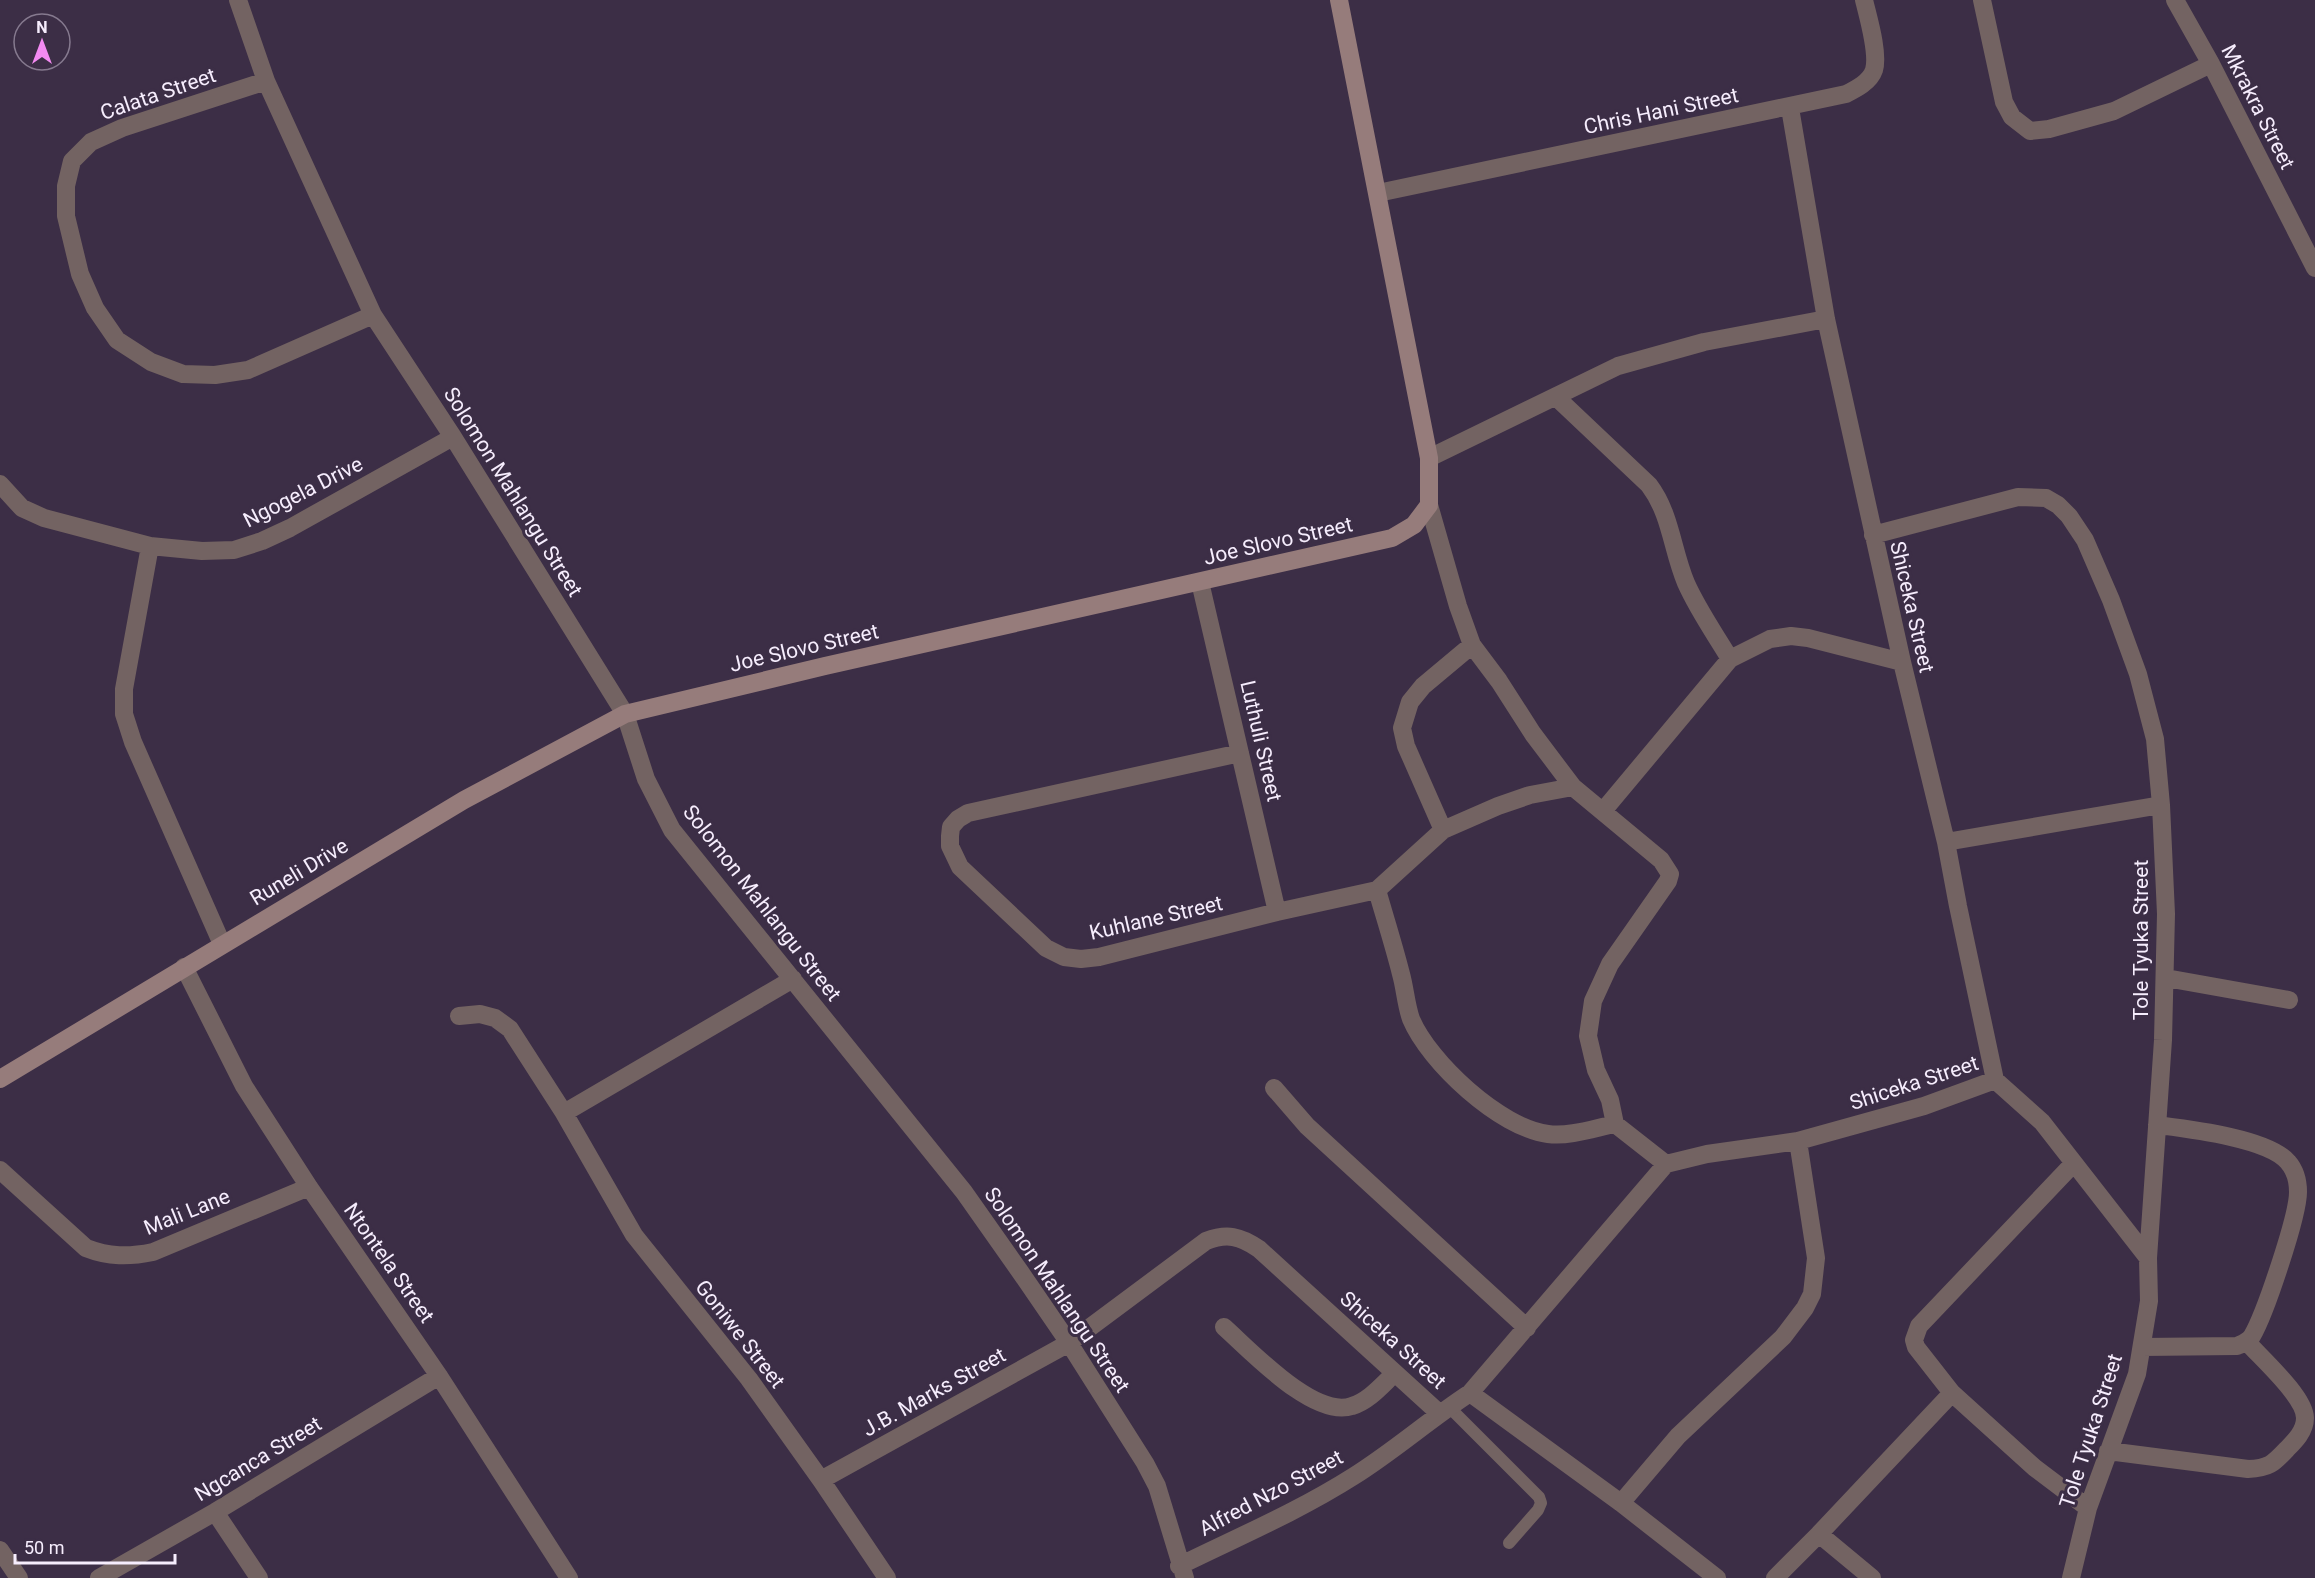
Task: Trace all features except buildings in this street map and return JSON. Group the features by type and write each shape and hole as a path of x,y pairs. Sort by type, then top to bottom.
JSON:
{"street":[{"name":"Solomon Mahlangu Street","path":"238,0 266,81 373,315 453,437 625,714 646,779 672,830 964,1192 1069,1343 1145,1463 1157,1486 1182,1572"},
{"path":"1340,0 1429,458 1429,506 1458,606 1472,645 1499,681 1533,735 1573,787 1661,860 1670,874 1668,881 1610,963 1593,1001 1589,1021 1590,1045 1596,1070 1610,1100 1616,1124 1666,1164"},
{"name":"Chris Hani Street","path":"1378,193 1790,108 1846,94 1861,85 1871,75 1874,63 1873,43 1864,0"},
{"path":"1982,0 2004,102 2012,117 2030,131 2049,129 2114,111 2211,64"},
{"name":"Mkrakra Street","path":"2175,0 2211,64 2315,268"},
{"name":"Calata Street","path":"266,81 122,128 91,142 72,161 66,186 66,216 80,274 95,308 117,340 151,362 183,374 215,375 248,370 373,315"},
{"name":"Shiceka Street","path":"1069,1343 1206,1241 1220,1236 1233,1236 1244,1239 1258,1249 1395,1373 1444,1410 1470,1394 1666,1164 1707,1154 1798,1141 1924,1106 1995,1080 1958,906 1947,842 1902,662 1826,320 1790,108"},
{"path":"1429,458 1618,366 1704,342 1826,320"},
{"path":"1556,397 1649,485 1659,498 1687,584 1730,659"},
{"name":"Ngogela Drive","path":"0,484 22,508 44,518 150,546 213,551 234,550 262,541 290,528 453,437"},
{"name":"Tole Tyuka Street","path":"1873,535 2018,497 2046,498 2058,505 2069,516 2085,540 2111,600 2138,674 2155,740 2161,805 2166,914 2166,978 2148,1258 2149,1301 2137,1374 2088,1508 2072,1578"},
{"name":"Joe Slovo Street","path":"625,714 837,663 1392,538 1414,525 1429,506"},
{"path":"150,546 124,689 124,714 133,742 222,944"},
{"name":"Luthuli Street","path":"1200,582 1277,912"},
{"path":"1603,811 1730,659 1770,639 1791,636 1808,638 1902,662"},
{"path":"1443,830 1406,746 1402,728 1410,702 1423,686 1472,645"},
{"name":"Runeli Drive","path":"0,1078 464,800 625,714"},
{"name":"Kuhlane Street","path":"1240,753 968,813 951,827 950,846 960,867 985,888 1046,948 1064,957 1099,957 1277,912 1377,890"},
{"path":"1573,787 1519,798 1443,830 1377,890 1402,976 1411,1017 1424,1040 1461,1083 1502,1116 1523,1128 1534,1131 1549,1134 1568,1133 1616,1124"},
{"path":"1947,842 2161,805"},
{"name":"Ntontela Street","path":"184,967 244,1086 309,1187 439,1376 569,1578"},
{"path":"2166,978 2289,1000"},
{"path":"564,1113 793,979"},
{"name":"Goniwe Street","path":"459,1016 480,1014 495,1018 510,1029 564,1113 634,1235 736,1362 821,1480 887,1578"},
{"path":"1995,1080 2042,1122 2148,1258"},
{"path":"1274,1088 1307,1126 1527,1328"},
{"path":"2142,1347 2237,1346 2247,1342 2266,1304 2296,1211 2298,1193 2293,1170 2287,1161 2266,1147 2195,1130 2157,1125"},
{"path":"1621,1503 1678,1436 1783,1337 1805,1308 1812,1294 1816,1258 1798,1141"},
{"path":"2073,1164 1915,1332 1914,1340 1916,1347 1952,1393 2035,1468 2088,1508"},
{"name":"Mali Lane","path":"0,1170 86,1248 101,1254 118,1256 134,1256 153,1252 309,1187"},
{"path":"1224,1327 1293,1387 1314,1402 1326,1407 1351,1407 1365,1401 1395,1373"},
{"path":"2108,1451 2248,1469 2270,1466 2302,1431 2305,1418 2298,1400 2247,1342"},
{"name":"J.B. Marks Street","path":"821,1480 1069,1343"},
{"name":"Ngcanca Street","path":"99,1578 216,1512 439,1376"},
{"path":"1775,1578 1952,1393"},
{"path":"1470,1394 1621,1503 1709,1575"},
{"name":"Alfred Nzo Street","path":"1182,1572 1357,1474 1444,1410"},
{"path":"216,1512 259,1578"},
{"path":"1819,1534 1872,1578"},
{"path":"0,1550 19,1578"}],"lane":[{"path":"1444,1410 1539,1497 1541,1503 1538,1510 1509,1543"}]}
